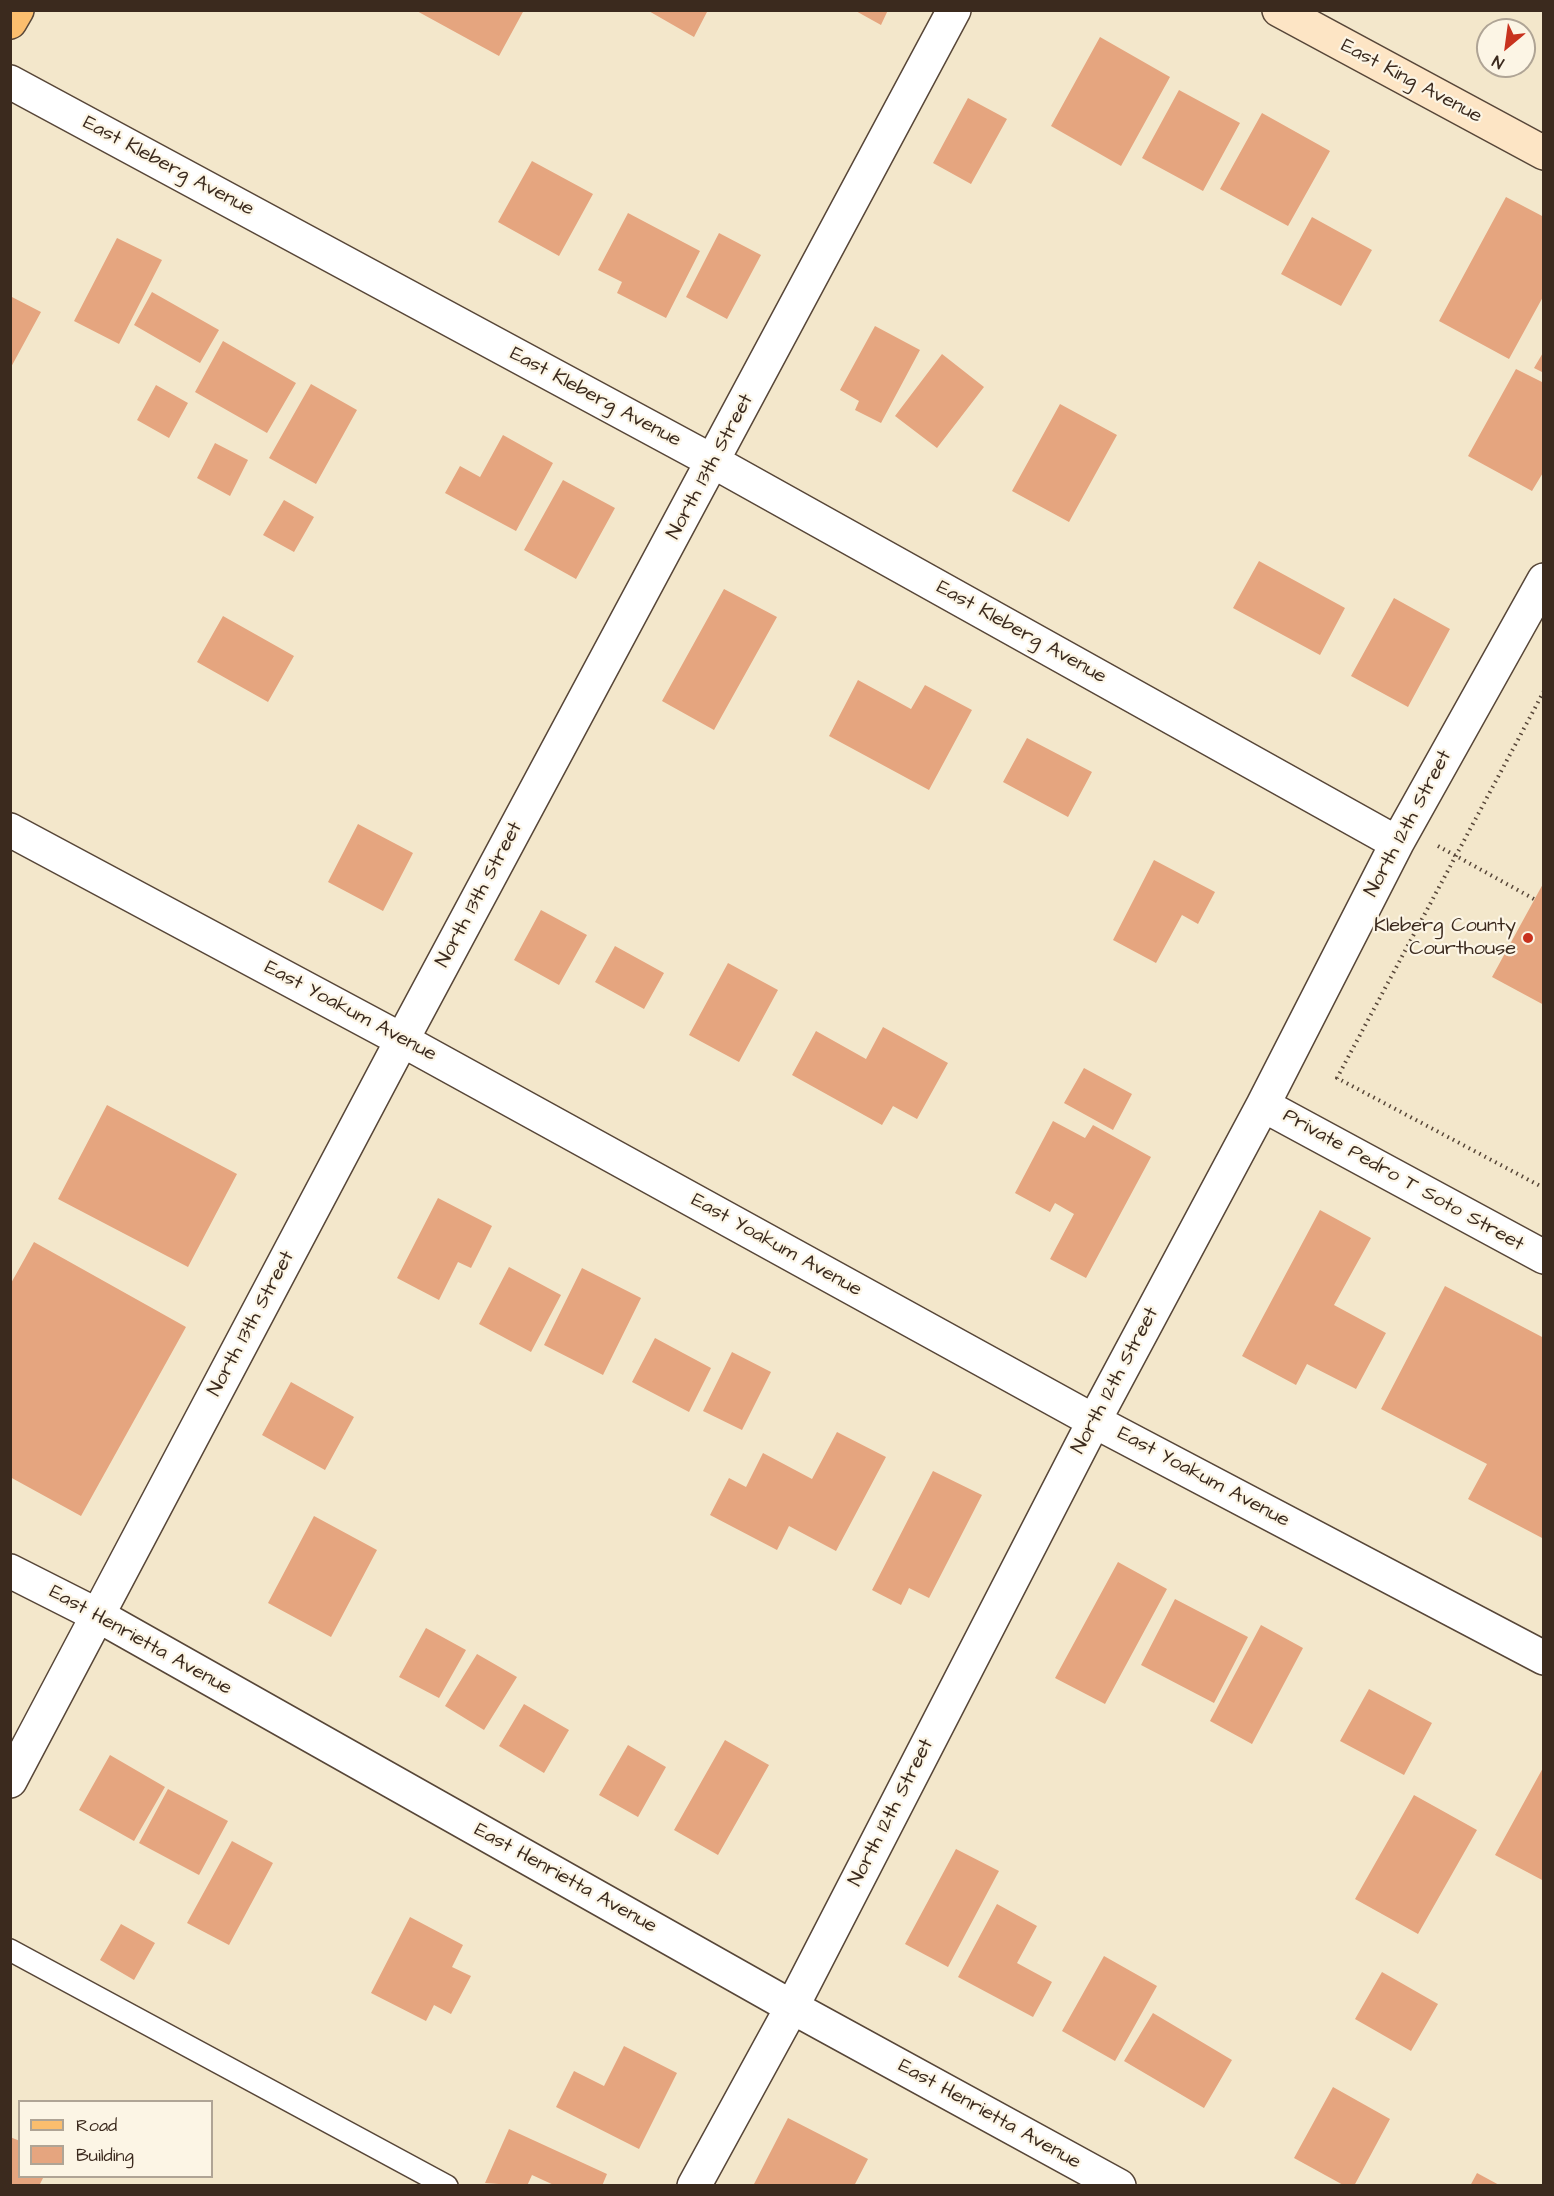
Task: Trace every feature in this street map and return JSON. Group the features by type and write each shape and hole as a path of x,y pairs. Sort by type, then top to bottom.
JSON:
{"main road":[{"path":"10,22 16,10"},
{"name":"East King Avenue","path":"1279,10 1544,153"}],"street":[{"name":"North 13th Street","path":"10,1781 402,1040 714,462 954,10"},
{"name":"East Kleberg Avenue","path":"10,82 1401,835"},
{"name":"North 12th Street","path":"694,2186 792,2007 1094,1421 1263,1105 1401,835 1544,580"},
{"name":"East Yoakum Avenue","path":"10,830 402,1040 1094,1421 1544,1658"},
{"name":"Private Pedro T Soto Street","path":"1263,1105 1544,1257"},
{"name":"East Henrietta Avenue","path":"10,1571 99,1616 792,2007 1119,2186"}],"lane":[{"path":"10,1950 447,2186"}],"path":[{"path":"1544,691 1337,1078 1544,1188"},
{"path":"1401,835 1456,856 1534,899"}],"building":[{"path":"415,10 524,10 499,56"},
{"path":"647,10 708,10 694,37"},
{"path":"854,10 888,10 881,25"},
{"path":"1100,37 1170,77 1121,166 1051,126"},
{"path":"1179,90 1240,123 1203,191 1142,158"},
{"path":"968,98 1007,119 971,184 933,163"},
{"path":"1262,113 1330,151 1288,226 1220,189"},
{"path":"532,161 593,194 559,256 498,222"},
{"path":"1506,197 1544,217 1544,295 1509,359 1439,321"},
{"path":"628,213 700,251 666,318 617,293 622,282 598,270"},
{"path":"1312,217 1372,250 1341,306 1281,274"},
{"path":"719,233 761,255 727,319 686,297"},
{"path":"117,238 162,260 119,344 74,321"},
{"path":"152,292 219,330 200,363 134,325"},
{"path":"10,296 41,312 10,369"},
{"path":"875,326 920,350 881,423 855,410 859,401 840,390"},
{"path":"223,341 296,383 267,433 195,392"},
{"path":"1544,351 1544,373 1534,368"},
{"path":"942,354 984,387 937,448 895,416"},
{"path":"1516,369 1544,383 1544,471 1532,491 1468,456"},
{"path":"311,384 357,410 316,484 269,458"},
{"path":"156,385 188,403 169,438 137,420"},
{"path":"1060,404 1117,435 1069,522 1012,491"},
{"path":"503,435 553,463 516,531 445,493 460,466 480,477"},
{"path":"215,443 248,460 230,496 197,478"},
{"path":"563,480 615,508 576,579 524,550"},
{"path":"284,500 314,517 294,552 263,535"},
{"path":"1259,561 1345,608 1320,655 1233,608"},
{"path":"724,589 777,617 714,730 662,701"},
{"path":"1394,598 1450,629 1408,707 1351,676"},
{"path":"223,616 294,656 268,702 197,662"},
{"path":"858,680 911,709 925,685 972,710 929,790 829,736"},
{"path":"1027,738 1092,772 1068,817 1003,782"},
{"path":"358,824 413,853 383,911 328,882"},
{"path":"1154,860 1215,892 1198,924 1182,915 1156,963 1113,940"},
{"name":"Kleberg County Courthouse","path":"1544,882 1544,1005 1492,977"},
{"path":"541,910 587,935 559,985 514,960"},
{"path":"615,946 664,973 644,1009 595,982"},
{"path":"728,963 778,990 739,1062 689,1035"},
{"path":"883,1027 948,1063 917,1119 893,1106 882,1125 792,1075 816,1031 866,1059"},
{"path":"1084,1068 1132,1094 1113,1130 1064,1103"},
{"path":"107,1105 237,1174 188,1267 58,1199"},
{"path":"1053,1121 1085,1138 1093,1125 1151,1157 1086,1278 1050,1259 1074,1214 1055,1203 1050,1212 1015,1193"},
{"path":"438,1198 492,1226 471,1268 458,1262 439,1300 397,1278"},
{"path":"1320,1210 1371,1238 1334,1305 1386,1333 1356,1389 1307,1364 1296,1385 1242,1356"},
{"path":"34,1242 186,1327 81,1516 10,1477 10,1285"},
{"path":"509,1267 561,1295 531,1352 479,1324"},
{"path":"582,1268 641,1298 603,1375 544,1345"},
{"path":"1445,1286 1544,1338 1544,1539 1468,1499 1487,1464 1381,1409"},
{"path":"655,1338 711,1368 689,1412 632,1382"},
{"path":"732,1352 771,1372 742,1430 703,1411"},
{"path":"291,1382 354,1417 325,1470 262,1435"},
{"path":"837,1432 886,1457 836,1551 789,1526 777,1550 710,1515 729,1478 746,1487 763,1453 812,1479"},
{"path":"933,1471 982,1495 929,1598 909,1588 901,1605 872,1590"},
{"path":"314,1516 377,1550 331,1637 268,1603"},
{"path":"1118,1562 1167,1589 1105,1704 1055,1678"},
{"path":"1175,1599 1248,1637 1214,1703 1141,1665"},
{"path":"1261,1625 1303,1648 1252,1744 1210,1721"},
{"path":"426,1628 466,1650 439,1698 399,1677"},
{"path":"477,1654 517,1677 484,1730 445,1706"},
{"path":"1369,1689 1432,1723 1404,1775 1340,1741"},
{"path":"524,1704 569,1730 544,1773 499,1746"},
{"path":"725,1740 769,1765 718,1855 674,1830"},
{"path":"628,1745 666,1767 638,1817 599,1795"},
{"path":"110,1755 165,1787 134,1841 79,1810"},
{"path":"1544,1766 1544,1881 1495,1855"},
{"path":"168,1789 228,1821 199,1875 139,1843"},
{"path":"1414,1795 1477,1830 1418,1934 1355,1899"},
{"path":"232,1841 273,1863 229,1945 187,1923"},
{"path":"956,1849 999,1871 948,1967 905,1944"},
{"path":"997,1904 1037,1926 1017,1963 1052,1982 1033,2017 958,1977"},
{"path":"410,1917 463,1945 452,1967 471,1976 451,2014 434,2005 426,2021 371,1993"},
{"path":"121,1924 155,1943 134,1980 100,1960"},
{"path":"1104,1956 1157,1986 1115,2061 1062,2031"},
{"path":"1382,1972 1438,2004 1411,2051 1355,2019"},
{"path":"1153,2013 1232,2060 1204,2108 1124,2061"},
{"path":"624,2046 677,2073 639,2149 556,2107 574,2071 604,2086"},
{"path":"1333,2087 1390,2119 1354,2186 1345,2186 1294,2158"},
{"path":"788,2118 868,2159 854,2186 753,2186"},
{"path":"509,2129 607,2174 602,2186 556,2186 532,2175 527,2186 485,2183"},
{"path":"10,2137 18,2140 18,2178 43,2178 39,2186 10,2186"},
{"path":"1477,2173 1501,2186 1470,2186"}],"place":[{"name":"Kleberg County Courthouse","path":"1528,938"}]}
